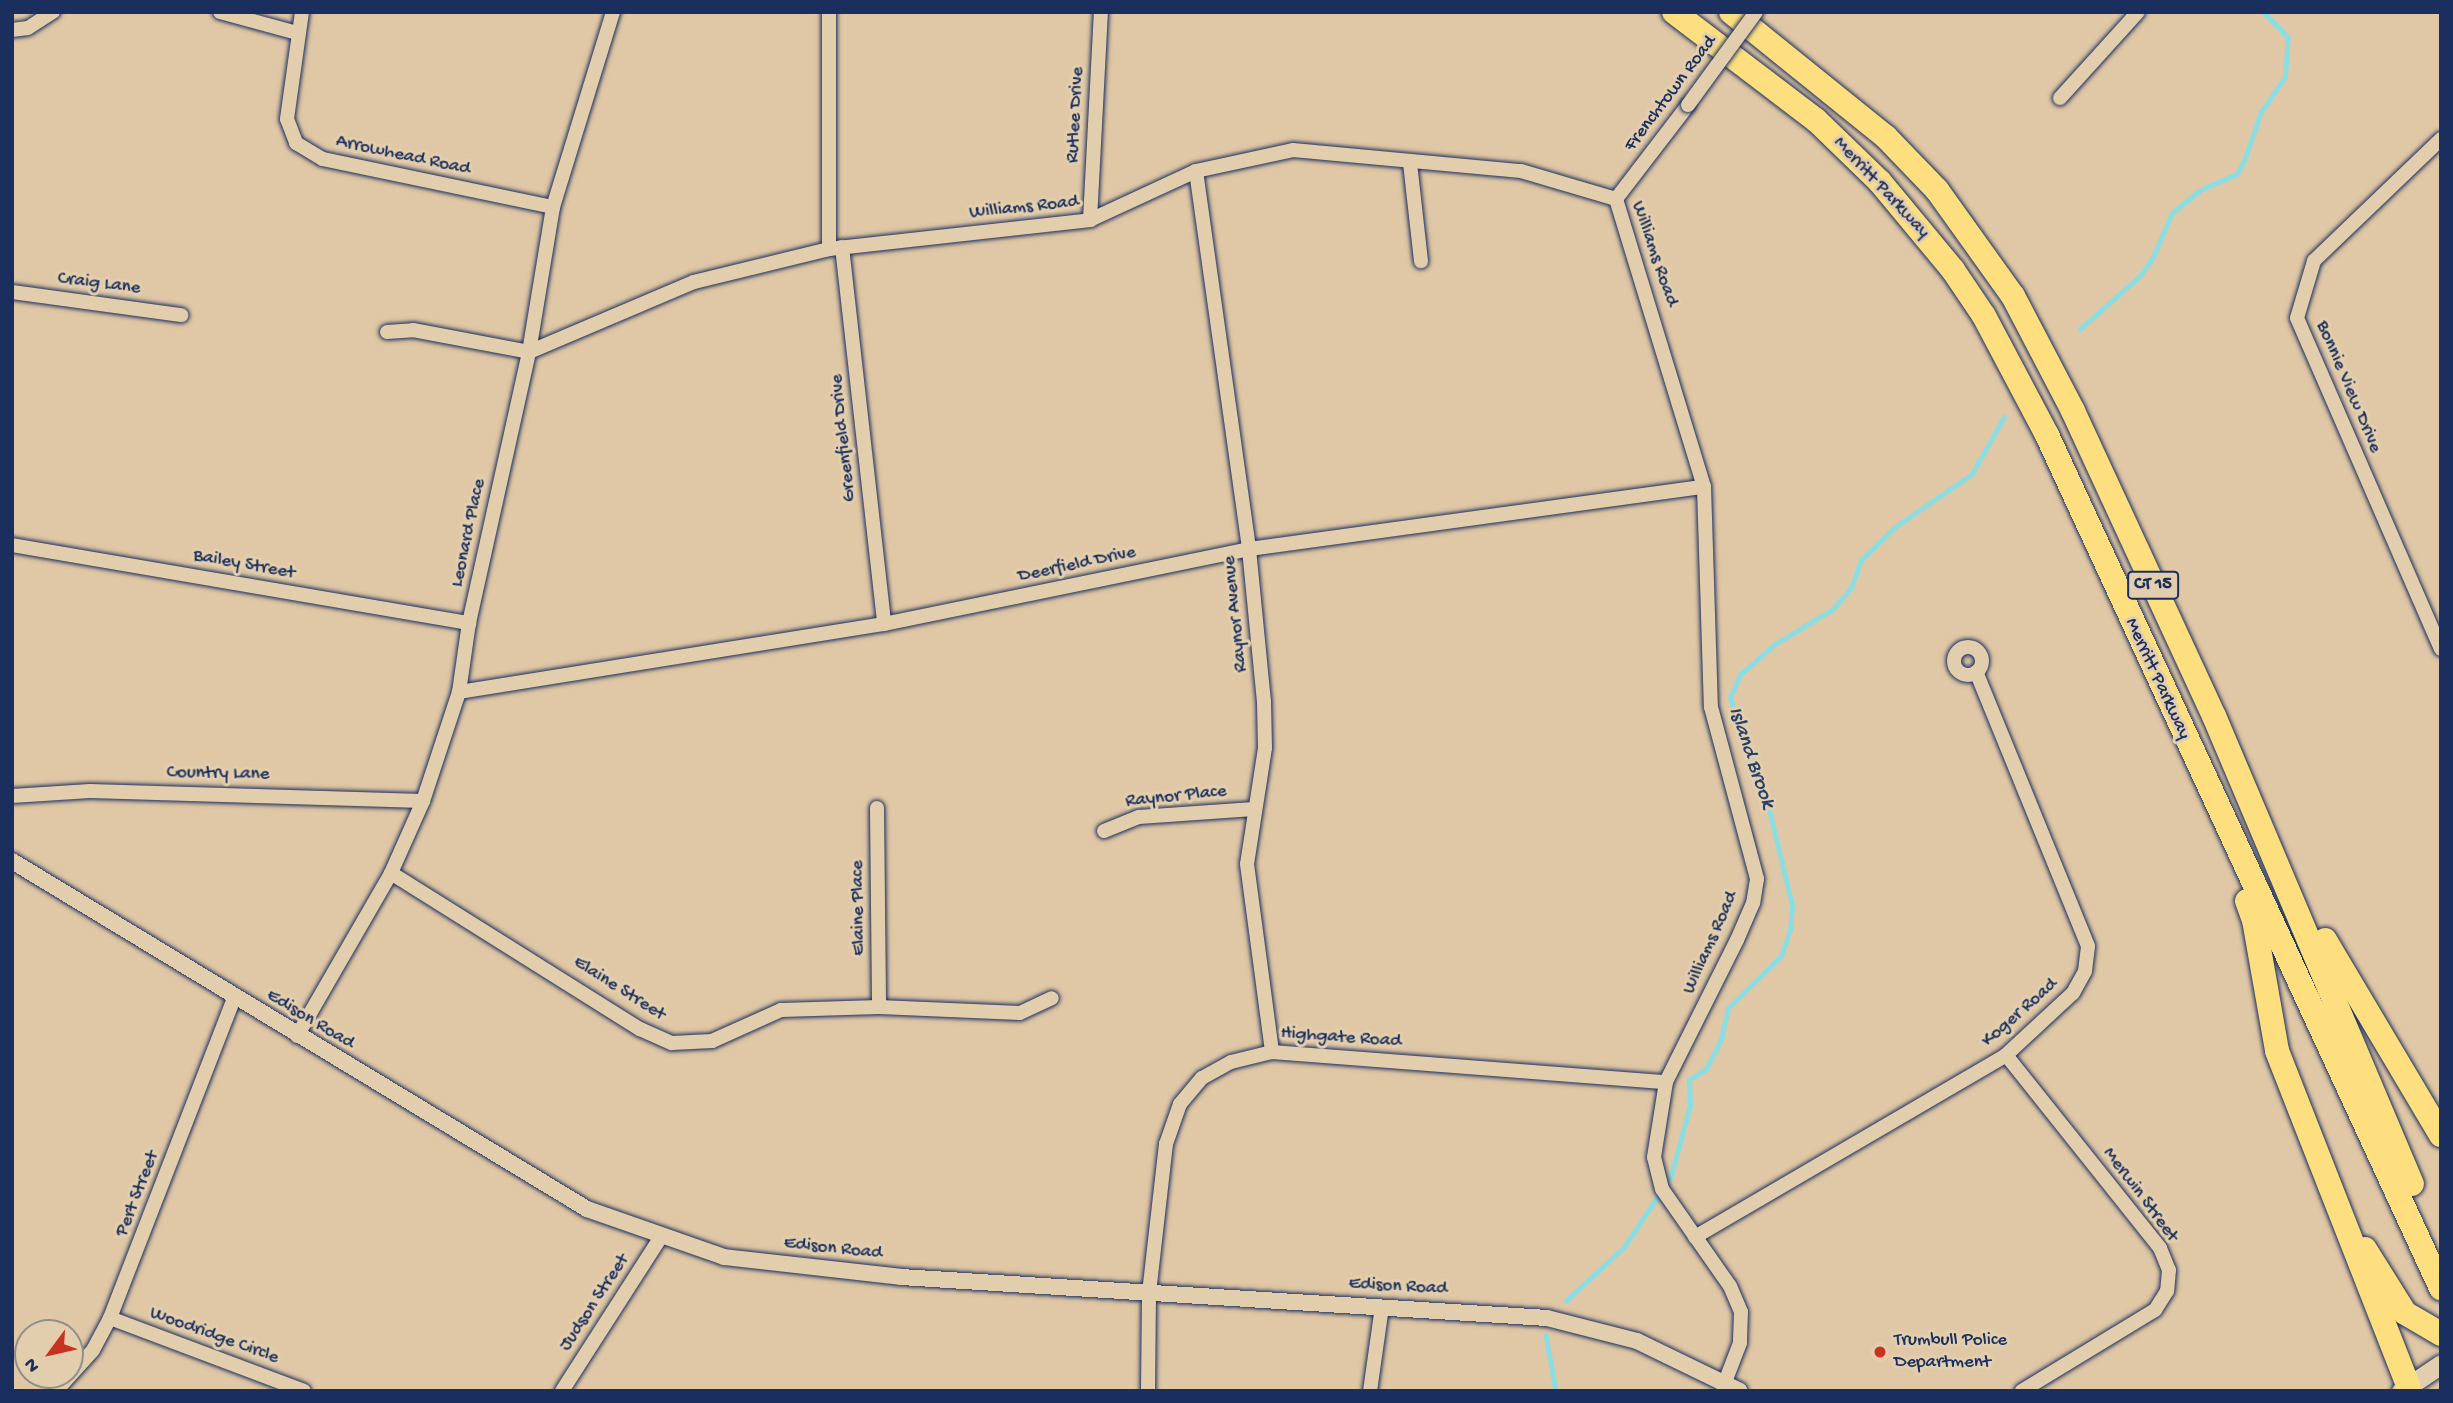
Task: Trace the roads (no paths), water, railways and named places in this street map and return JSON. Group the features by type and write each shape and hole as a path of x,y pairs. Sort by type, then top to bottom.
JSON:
{"highway":[{"name":"Merritt Parkway","path":"1674,12 1816,120 1881,182 1953,270 2014,368 2441,1288"},
{"name":"Merritt Parkway","path":"1731,12 1886,137 1937,190 2013,296 2073,411 2284,878 2441,1249"},
{"path":"2224,825 2225,850 2254,920 2277,1051 2350,1229 2357,1262 2404,1388"},
{"path":"2284,878 2417,1088 2441,1135"},
{"path":"2350,1229 2405,1313 2441,1334"}],"main road":[{"path":"2404,1388 2441,1364"}],"street":[{"path":"12,30 28,28 53,12"},
{"path":"220,12 297,33"},
{"name":"Arrowhead Road","path":"302,12 287,119 296,143 323,159 553,207"},
{"name":"Leonard Place","path":"296,1036 391,873 423,801 459,692 469,623 529,352 553,207 613,12"},
{"name":"Greenfield Drive","path":"829,12 836,248 884,624"},
{"name":"Rutlee Drive","path":"1090,220 1101,12"},
{"name":"Frenchtown Road","path":"1616,199 1756,12"},
{"path":"2060,98 2138,12"},
{"name":"Bonnie View Drive","path":"2441,139 2314,261 2297,318 2441,649"},
{"name":"Williams Road","path":"529,352 694,282 836,248 1090,220 1196,172 1293,150 1410,163 1521,171 1616,199 1704,487 1711,707 1757,879 1753,903 1737,940 1666,1082 1657,1120 1656,1174 1695,1237 1730,1286 1741,1312 1740,1343 1725,1382"},
{"path":"1410,163 1421,261"},
{"name":"Raynor Avenue","path":"1196,172 1249,549 1264,701 1265,748 1247,864 1272,1052"},
{"name":"Craig Lane","path":"12,292 181,314"},
{"path":"387,332 413,330 529,352"},
{"name":"Deerfield Drive","path":"459,692 884,624 1249,549 1704,487"},
{"name":"Bailey Street","path":"12,545 469,623"},
{"name":"Koger Road","path":"1695,1237 2006,1055 2073,993 2085,971 2088,946 1976,672"},
{"name":"Country Lane","path":"12,796 90,791 423,801"},
{"name":"Elaine Place","path":"877,808 879,1007"},
{"name":"Raynor Place","path":"1104,831 1139,817 1254,809"},
{"name":"Edison Road","path":"12,860 234,999 587,1209 724,1257 805,1269 1547,1318 1594,1327 1671,1354 1740,1391"},
{"name":"Elaine Street","path":"391,873 640,1029 672,1042 694,1045 712,1041 780,1010 879,1007 1020,1013 1052,998"},
{"name":"Pert Street","path":"56,1391 93,1350 110,1318 234,999"},
{"name":"Highgate Road","path":"1149,1293 1166,1144 1181,1104 1202,1078 1231,1062 1272,1052 1666,1082"},
{"name":"Merwin Street","path":"2006,1055 2160,1248 2169,1270 2167,1291 2155,1310 2022,1391"},
{"name":"Judson Street","path":"562,1391 661,1237"},
{"path":"1148,1391 1149,1293"},
{"path":"1370,1391 1382,1307"},
{"name":"Woodridge Circle","path":"110,1318 304,1391"}],"waterway":[{"name":"Island Brook","path":"2080,329 2140,276 2152,259 2172,213 2200,190 2237,174 2261,112 2285,77 2288,38 2263,12"},
{"name":"Island Brook","path":"1670,1179 1690,1106 1689,1080 1706,1069 1721,1039 1728,1008 1781,956 1790,930 1792,905 1768,806 1730,698 1740,675 1775,644 1833,609 1851,588 1861,560 1895,527 1972,474 2004,417"},
{"name":"Island Brook","path":"1566,1301 1624,1247 1656,1199"},
{"name":"Island Brook","path":"1546,1335 1556,1391"}],"place":[{"name":"Trumbull Police Department","path":"1880,1352"}]}
